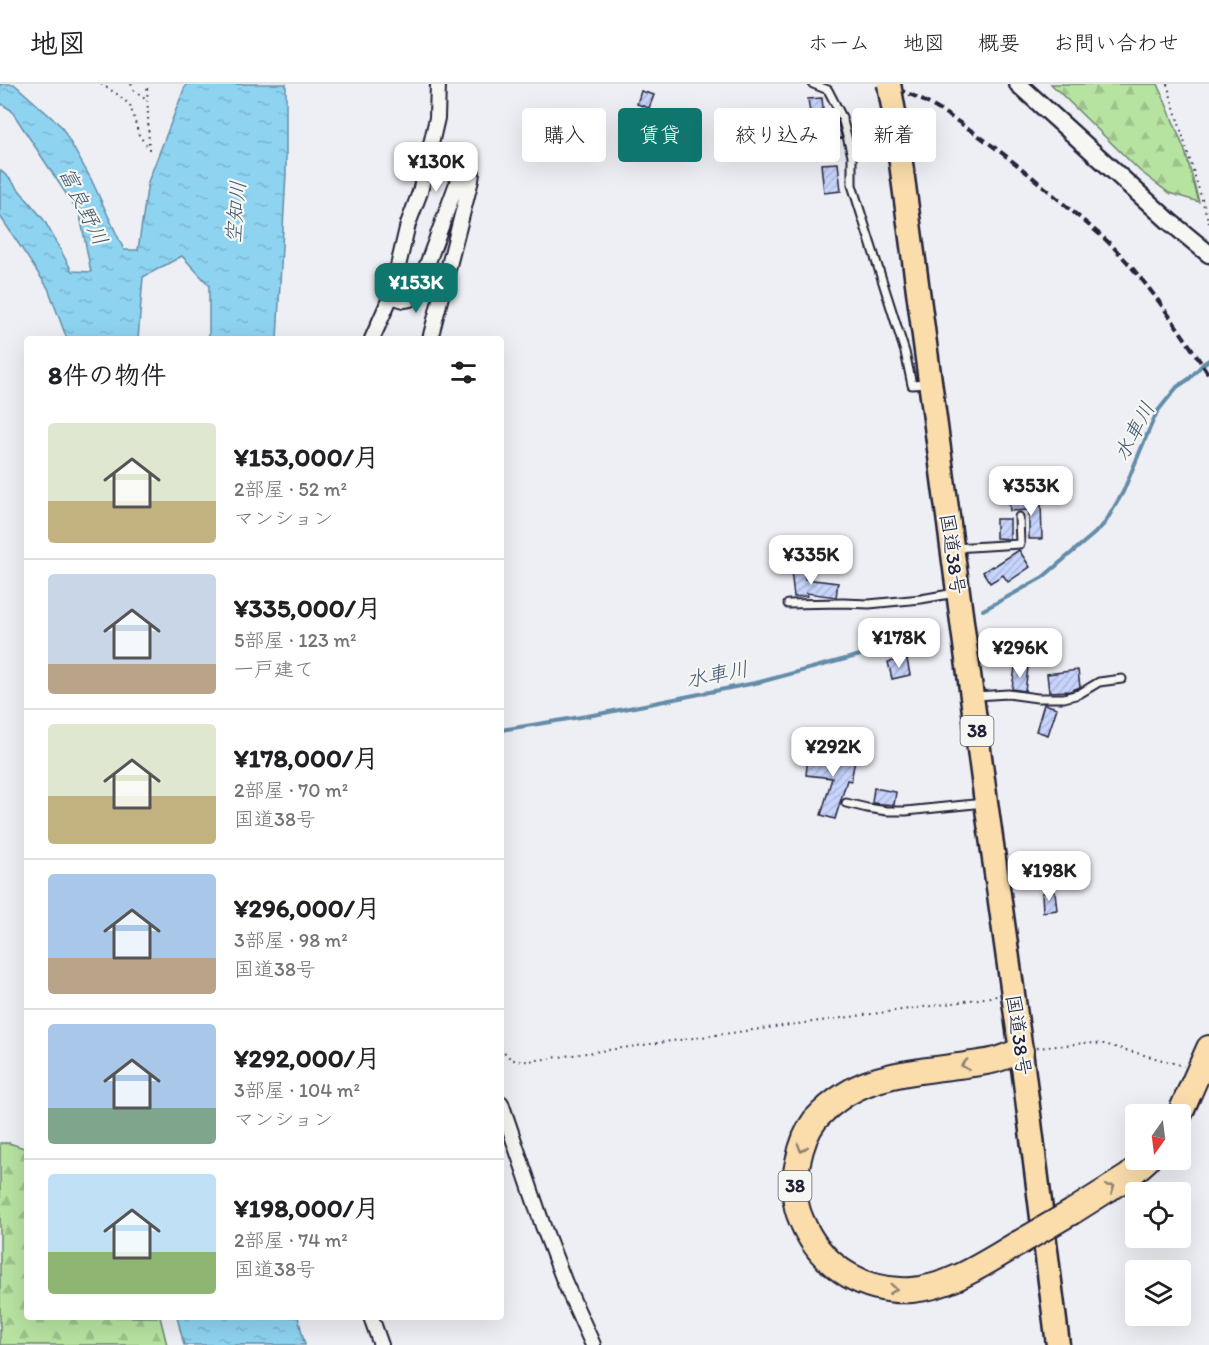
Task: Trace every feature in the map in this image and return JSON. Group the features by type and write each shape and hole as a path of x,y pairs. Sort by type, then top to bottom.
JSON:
{"highway":[{"name":"国道38号","path":"890,84 1021,1051 1058,1345"},
{"path":"1184,1104 1209,1048"},
{"name":"38","path":"1021,1051 993,1061 894,1076 848,1092 829,1106 815,1120 805,1136 799,1154 795,1186 796,1203 801,1220 820,1251 847,1275 877,1287 895,1290 931,1287 966,1273 1072,1212 1136,1170"}],"street":[{"path":"373,336 392,296 408,224 420,192 437,118 438,84"},
{"path":"1018,84 1169,221 1209,254"},
{"path":"392,296 404,300 411,299 417,292 460,175 470,169 471,180 431,336"},
{"path":"504,1112 543,1226 593,1345"},
{"path":"372,1320 381,1345"}],"lane":[{"path":"813,84 828,90 842,117 852,156 852,185 905,352 912,385 930,383"},
{"path":"952,548 1020,544 1019,517"},
{"path":"788,604 869,604 958,593"},
{"path":"973,697 1008,694 1037,698 1064,698 1079,694 1099,682 1122,679"},
{"path":"846,803 887,812 986,802"}],"path":[{"path":"101,84 130,105 139,135 149,149 147,84"},
{"path":"131,84 134,90 146,99"},
{"path":"1167,84 1209,223"},
{"path":"504,1052 513,1060 521,1062 1013,993"},
{"path":"1021,1051 1076,1044 1104,1044 1184,1066"}],"green space":[{"path":"1051,84 1158,84 1185,151 1199,202 1169,193 1140,171"},
{"path":"0,1143 9,1143 24,1148 24,1320 161,1320 167,1345 0,1345"}],"water":[{"path":"0,84 14,84 61,126 91,179 124,250 138,250 148,182 186,84 286,84 286,173 277,336 209,336 209,285 182,256 143,277 138,336 66,336 48,288 0,216 0,170 44,220 72,271 91,272 80,215 11,110 0,103"},
{"path":"178,1320 299,1320 305,1345 184,1345"}],"building":[{"path":"641,91 654,95 649,108 637,104"},
{"path":"822,98 823,108 809,108 808,99"},
{"path":"838,163 841,191 824,193 821,164"},
{"path":"1041,501 1042,539 1029,539 1029,510 1010,511 1009,502"},
{"path":"996,519 1010,519 1010,539 996,538"},
{"path":"1019,550 1030,567 1008,582 1003,575 990,583 983,572"},
{"path":"804,569 805,579 838,583 836,597 807,593 807,596 794,597 791,570"},
{"path":"907,659 910,675 892,679 888,662"},
{"path":"1015,667 1028,668 1025,691 1012,689"},
{"path":"1078,670 1080,687 1070,691 1049,692 1047,674"},
{"path":"1044,704 1057,708 1048,735 1036,731"},
{"path":"838,752 856,755 851,781 847,780 835,819 821,815 832,778 806,775 808,757 836,760"},
{"path":"874,788 896,792 894,805 872,803"},
{"path":"1055,892 1057,910 1043,912 1042,893"}],"waterway":[{"name":"水車川","path":"983,610 1043,577 1105,523 1123,492 1157,412 1177,387 1209,360"},
{"name":"水車川","path":"504,730 599,714 760,682 875,651 934,629"}],"railway":[{"path":"884,84 918,98 958,122 1017,165 1101,235 1130,265 1154,295 1209,375"}],"water label":[{"name":"富良野川","path":"84,206"},
{"name":"空知川","path":"235,212"}]}
